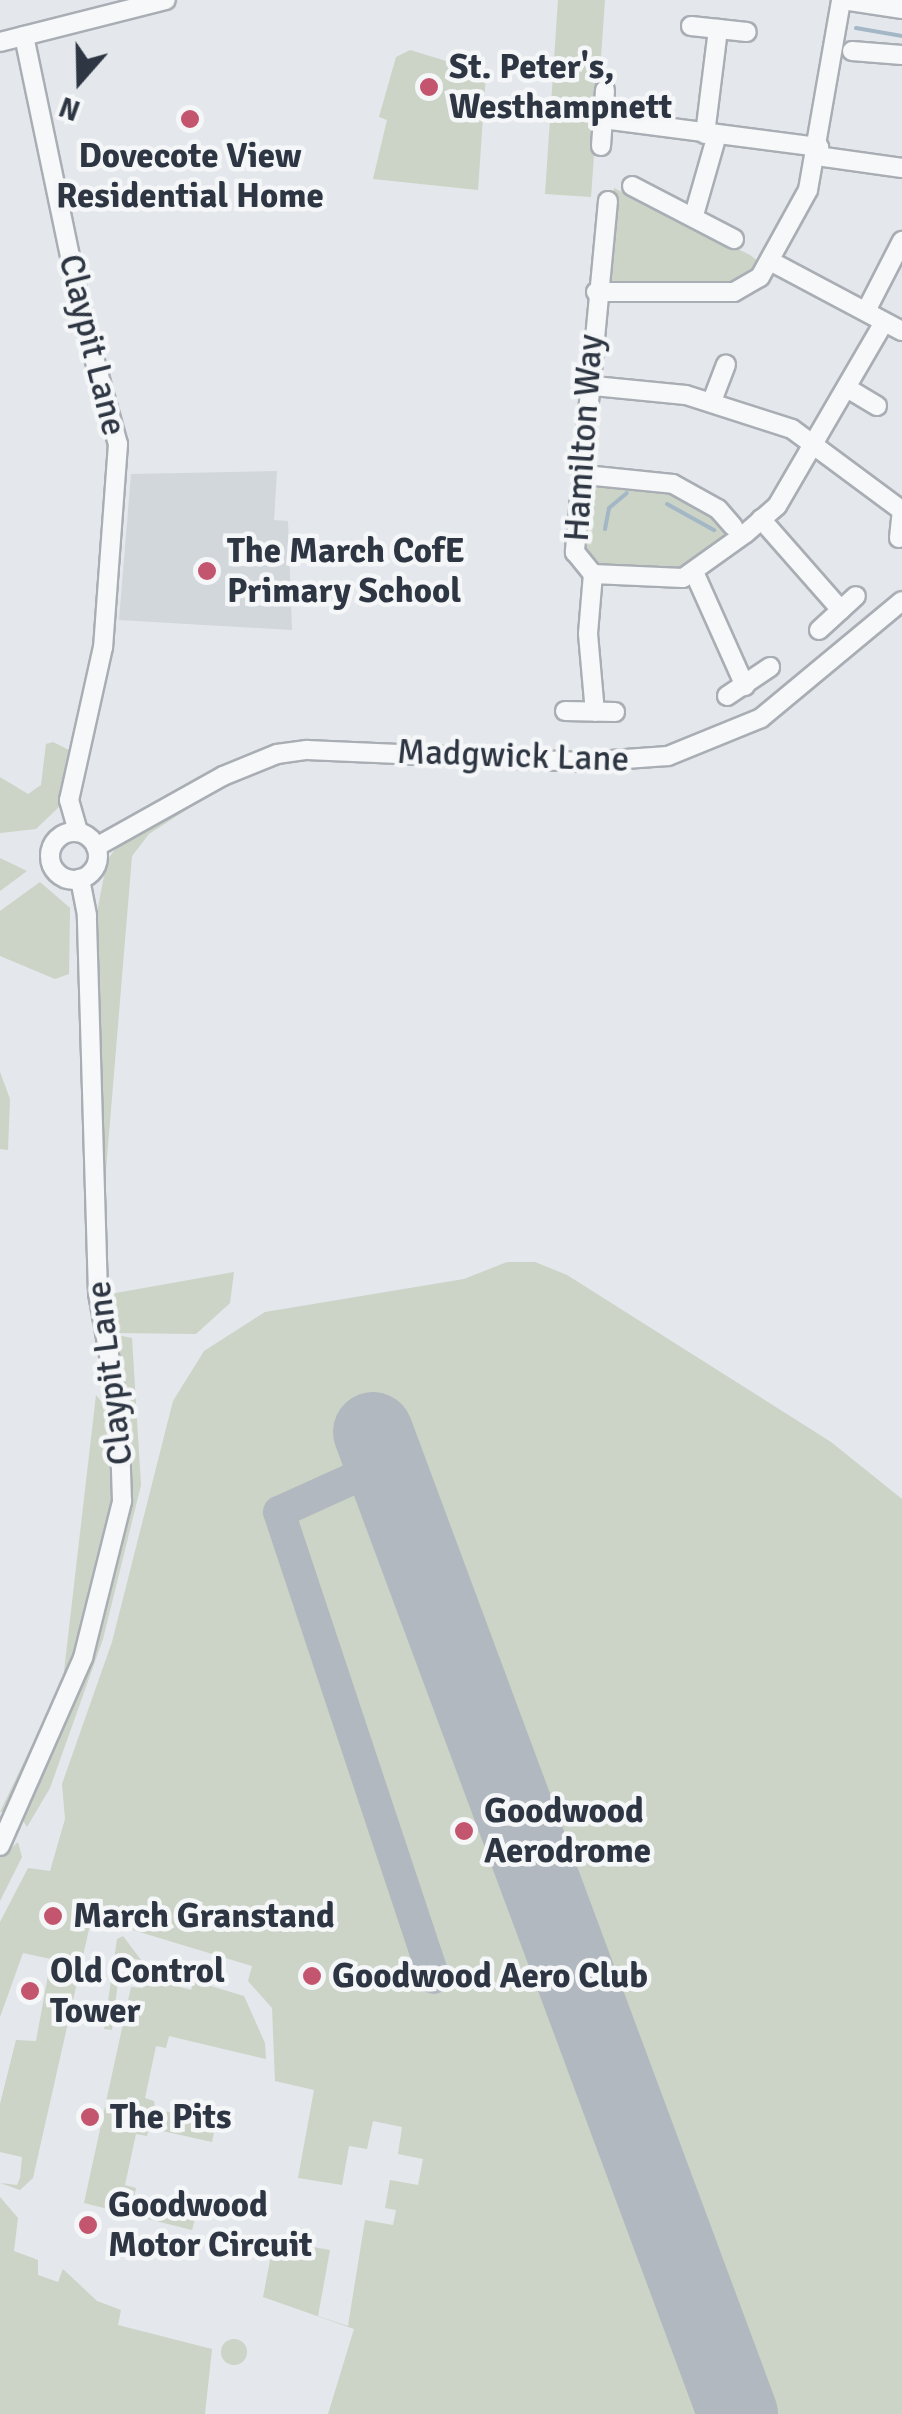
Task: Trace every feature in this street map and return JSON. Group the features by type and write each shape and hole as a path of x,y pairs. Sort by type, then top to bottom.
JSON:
{"street":[{"path":"0,42 166,0"},
{"path":"596,292 734,292 772,262 818,152 842,0 902,10"},
{"path":"691,26 748,32"},
{"path":"694,215 711,134 718,29"},
{"name":"Claypit Lane","path":"24,36 82,318 118,444 103,647 69,800 78,832"},
{"path":"852,52 902,55"},
{"path":"601,146 605,90"},
{"path":"603,120 711,134 902,168"},
{"path":"632,186 734,239"},
{"name":"Hamilton Way","path":"608,200 596,292 594,386 575,552 593,574 662,581 694,572 761,520 777,506 812,450 884,322"},
{"path":"866,311 902,240"},
{"path":"772,262 902,331"},
{"path":"712,401 726,365"},
{"path":"594,386 712,401 802,434 812,450 902,510 899,538"},
{"path":"847,388 877,406"},
{"path":"585,474 673,484 718,508 733,526"},
{"path":"761,520 841,610"},
{"path":"694,572 745,686"},
{"path":"593,574 588,634 595,712"},
{"path":"819,630 856,596"},
{"name":"Madgwick Lane","path":"96,847 223,776 277,754 307,750 583,762 668,756 761,718 902,600"},
{"path":"727,696 770,667"},
{"path":"566,711 615,712"},
{"path":"78,832 96,847 95,867 80,879 57,872 50,854 58,838 78,832"},
{"name":"Claypit Lane","path":"0,1846 34,1781 83,1658 122,1502 119,1411 98,1294 87,914 80,879"}],"shaded area":[{"name":"The March CofE Primary School","path":"277,471 274,520 288,521 292,630 119,620 131,474"}],"green space":[{"path":"558,0 605,0 591,197 545,194"},
{"path":"410,50 486,73 478,190 373,179 387,120 379,117 396,57"},
{"path":"614,188 763,265 740,285 607,286"},
{"path":"591,482 659,488 709,513 730,534 675,573 598,568 582,551"},
{"path":"53,742 73,752 62,804 36,829 0,833 0,777 28,794 41,785 46,744"},
{"path":"245,772 149,834 132,856 103,1206 95,923 107,860 121,842"},
{"path":"0,858 27,871 0,891"},
{"path":"40,882 70,908 69,974 55,979 0,956 0,911"},
{"path":"0,1072 10,1099 8,1150 0,1149"},
{"name":"Goodwood Aerodrome","path":"507,1262 535,1262 567,1275 831,1442 902,1499 902,2414 328,2414 354,2329 263,2297 274,2240 330,2250 318,2316 348,2326 365,2220 393,2225 396,2210 385,2208 390,2180 418,2185 423,2159 398,2154 402,2127 373,2121 367,2149 349,2146 342,2185 298,2178 314,2090 275,2081 272,2008 248,1981 252,1966 123,1927 119,1917 94,1907 33,2178 20,2190 0,2183 17,2185 20,2178 22,2157 0,2152 0,2104 16,2040 36,2041 51,1959 23,1953 0,2017 0,1922 28,1868 50,1871 65,1819 62,1784 112,1642 173,1401 204,1351 265,1312 464,1279"},
{"path":"234,1272 230,1303 196,1334 115,1333 110,1294"},
{"path":"112,1334 132,1338 141,1485 103,1639 50,1788 27,1827 22,1819 96,1637 124,1524"},
{"path":"96,1395 112,1415 117,1488 74,1665 8,1812 0,1812 63,1680"},
{"path":"18,1842 22,1857 0,1901 0,1858"},
{"path":"123,1936 141,1960 121,1957 112,2030 104,2029 117,1939"},
{"path":"147,1967 165,1972 163,1982 191,1990 194,1981 244,1996 265,2043 266,2059 169,2036 166,2048 156,2046 145,2098 154,2101 155,2109 216,2123 212,2142 149,2128 147,2136 136,2134 125,2185 136,2188 134,2197 197,2212 192,2230 84,2203 131,1987 143,1988"},
{"path":"0,2197 18,2218 14,2251 38,2260 38,2275 58,2282 63,2269 97,2301 121,2310 118,2325 212,2349 205,2414 0,2414"},
{"path":"234,2339 243,2343 247,2352 243,2361 234,2365 225,2361 221,2352 225,2343"}],"waterway":[{"path":"856,28 902,36"},
{"path":"605,529 609,508 627,493"},
{"path":"667,504 714,530"}],"taxiway":[{"path":"385,1464 279,1512 434,1978"}],"runway":[{"path":"373,1432 738,2414"}],"place":[{"name":"St. Peter's, Westhampnett","path":"429,87"},
{"name":"Dovecote View Residential Home","path":"190,119"},
{"name":"The March CofE Primary School","path":"207,571"},
{"name":"Goodwood Aerodrome","path":"464,1831"},
{"name":"March Granstand","path":"53,1916"},
{"name":"Goodwood Aero Club","path":"312,1976"},
{"name":"Old Control Tower","path":"30,1991"},
{"name":"The Pits","path":"90,2117"},
{"name":"Goodwood Motor Circuit","path":"88,2225"}]}
